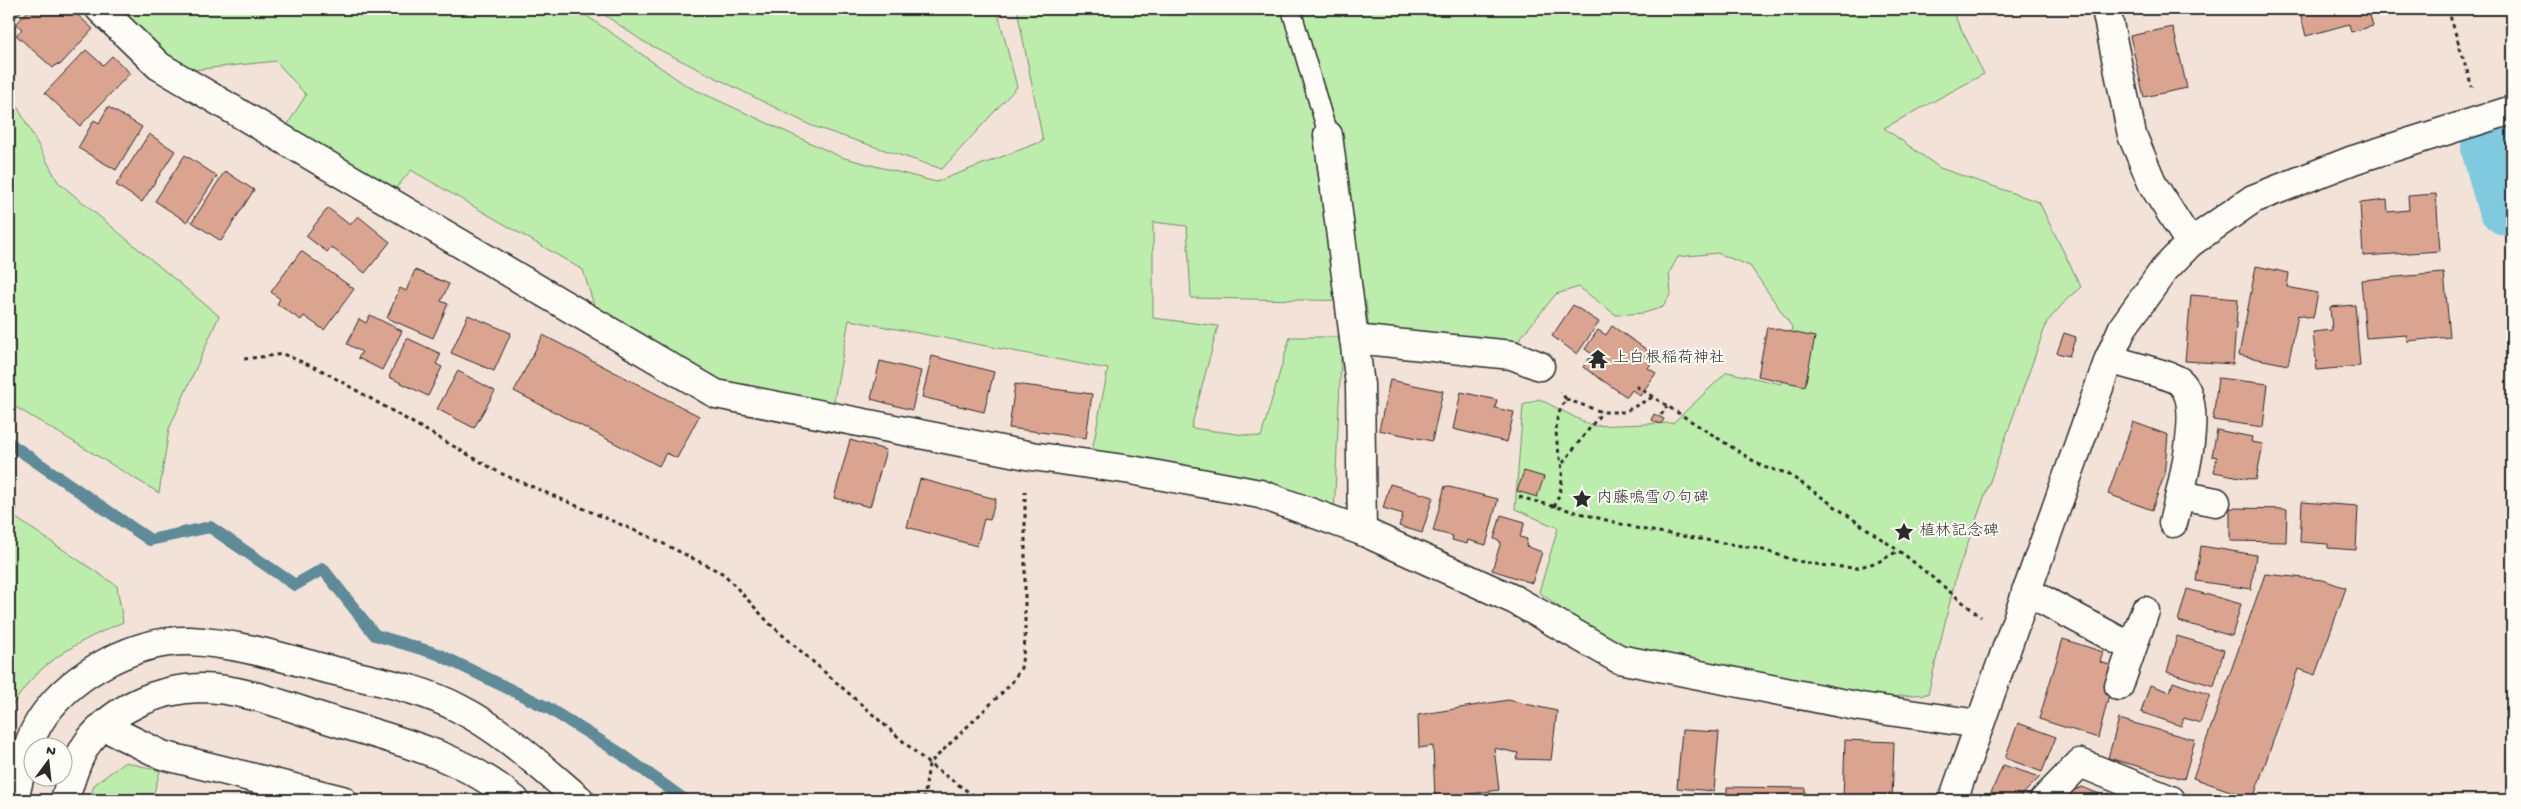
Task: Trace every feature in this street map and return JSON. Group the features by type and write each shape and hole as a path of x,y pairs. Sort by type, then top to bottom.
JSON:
{"street":[{"path":"100,9 159,66 716,394 1032,456 1131,470 1260,494 1362,532 1515,600 1619,659 1861,707 1979,724"},
{"path":"2106,9 2132,136 2153,185 2190,243"},
{"path":"1953,800 2109,359 2123,327 2164,270 2190,243 2253,199 2353,160 2512,110"},
{"path":"1328,135 1360,385 1362,532"},
{"path":"1354,339 1512,355 1540,366"},
{"path":"2109,359 2178,381 2189,395 2193,422 2173,523"},
{"path":"2180,495 2216,502"},
{"path":"2026,591 2131,647"},
{"path":"2120,686 2131,647 2145,610"},
{"path":"14,800 27,748 43,716 72,684 105,663 145,647 188,641 232,645 409,690 459,708 498,731 580,800"},
{"path":"65,800 71,778 88,742 110,718 140,701 167,693 202,688 247,695 430,750 468,767 514,800"},
{"path":"103,726 162,755 342,800"},
{"path":"2044,800 2080,762 2171,800"}],"lane":[{"path":"1292,9 1328,135"}],"path":[{"path":"2448,9 2482,120"},
{"path":"244,359 283,354 321,370 500,474 650,537 724,574 770,624 929,764 980,800"},
{"path":"1540,366 1566,399 1602,412 1624,412 1653,397"},
{"path":"1636,386 1763,467 1786,473 1898,550 1974,611"},
{"path":"1554,507 1564,480 1556,438 1557,418 1566,399"},
{"path":"1661,415 1667,406"},
{"path":"1562,464 1602,412"},
{"path":"924,800 929,764 1011,684 1021,668 1025,641 1025,480 1032,456"},
{"path":"1519,497 1640,529 1760,549 1797,561 1828,566 1856,568 1878,562 1898,550"}],"green space":[{"path":"118,9 577,9 687,86 841,157 936,182 1043,141 1017,9 1951,9 1984,74 1884,128 1940,168 2039,202 2081,287 2067,299 2047,322 1956,576 1928,694 1862,699 1620,652 1539,592 1558,528 1515,509 1523,405 1539,399 1592,426 1673,423 1727,372 1781,384 1792,327 1750,266 1717,253 1678,257 1669,273 1671,293 1663,307 1644,313 1616,315 1579,287 1556,294 1517,342 1369,332 1366,301 1191,298 1187,226 1153,222 1153,318 1218,326 1191,428 1261,437 1290,337 1342,337 1334,515 1092,451 1108,369 849,320 832,411 707,380 597,315 583,270 411,170 387,199 284,130 306,95 276,61 183,71"},
{"path":"596,9 997,9 1017,87 942,169 812,126 644,42"},
{"path":"9,91 58,182 219,316 169,429 159,493 9,403"},
{"path":"16,518 117,586 123,622 85,640 50,662 29,682 9,711 9,531"},
{"path":"125,762 160,771 152,800 90,800 94,785"}],"building":[{"path":"9,9 24,9 11,21"},
{"path":"30,9 71,9 93,29 60,65 57,64 53,68 16,35 22,29 16,24"},
{"path":"2299,9 2392,9 2370,15 2373,26 2351,32 2349,24 2306,36"},
{"path":"2173,27 2187,88 2144,97 2130,36"},
{"path":"86,50 103,65 112,56 130,73 80,126 45,93"},
{"path":"108,107 142,127 116,170 78,148 94,120 99,123"},
{"path":"149,134 175,151 142,202 116,185"},
{"path":"185,155 217,176 187,222 155,201"},
{"path":"225,171 254,190 221,241 192,222"},
{"path":"2436,194 2440,251 2363,256 2360,203 2387,200 2388,212 2409,210 2408,196"},
{"path":"328,208 350,225 358,216 390,242 365,273 331,247 327,252 306,236"},
{"path":"301,251 354,289 324,330 304,316 301,320 277,304 280,299 271,292"},
{"path":"2256,266 2289,273 2287,287 2318,293 2313,318 2298,315 2288,365 2239,355"},
{"path":"415,270 449,284 441,301 448,304 433,338 387,318 400,288 406,291"},
{"path":"2444,273 2450,337 2407,341 2406,335 2366,338 2361,280"},
{"path":"2191,295 2238,299 2233,364 2185,361"},
{"path":"1573,305 1599,322 1577,354 1552,336"},
{"path":"2355,305 2360,366 2317,370 2313,332 2332,330 2330,307"},
{"path":"370,315 402,331 382,370 358,358 362,352 347,344 359,319 366,323"},
{"path":"468,315 511,333 494,371 451,353"},
{"path":"1612,326 1656,356 1648,368 1656,373 1640,396 1632,390 1627,397 1583,367 1592,354 1585,349 1598,330 1606,335"},
{"path":"1767,327 1815,337 1805,386 1758,376"},
{"path":"2064,333 2076,337 2069,356 2057,353"},
{"path":"543,335 699,416 677,458 666,453 659,466 514,391"},
{"path":"407,338 441,354 436,364 442,367 428,396 389,377"},
{"path":"932,356 994,372 984,412 922,397"},
{"path":"880,361 921,371 912,410 871,399"},
{"path":"458,371 495,391 474,428 437,409"},
{"path":"2218,378 2268,384 2263,427 2213,420"},
{"path":"1390,380 1443,391 1432,441 1379,430"},
{"path":"1015,384 1092,394 1086,438 1009,428"},
{"path":"1461,392 1497,400 1495,408 1514,412 1507,442 1453,429"},
{"path":"1654,414 1664,419 1661,424 1651,420"},
{"path":"2133,422 2168,435 2164,476 2152,510 2108,494"},
{"path":"2217,430 2252,437 2251,442 2263,444 2256,480 2214,472 2217,457 2212,456"},
{"path":"850,440 886,450 870,507 834,498"},
{"path":"1524,471 1544,477 1537,497 1517,491"},
{"path":"920,479 996,499 990,520 984,519 977,546 907,527"},
{"path":"1390,484 1433,497 1422,533 1399,526 1403,514 1383,508"},
{"path":"1445,486 1498,499 1486,545 1468,540 1467,544 1452,540 1453,536 1433,531"},
{"path":"9,502 17,508 9,521"},
{"path":"2302,502 2358,506 2356,550 2328,548 2328,544 2300,542"},
{"path":"2230,508 2287,509 2286,542 2230,541"},
{"path":"1501,515 1525,522 1520,537 1527,539 1526,546 1542,552 1532,583 1492,570 1501,542 1494,539"},
{"path":"2201,546 2256,555 2251,589 2196,581"},
{"path":"2265,574 2323,580 2346,588 2315,675 2298,669 2253,799 2193,778"},
{"path":"2187,589 2241,604 2232,636 2178,621"},
{"path":"2177,636 2224,650 2214,686 2167,672"},
{"path":"2063,639 2103,652 2100,662 2116,667 2098,738 2039,719"},
{"path":"2173,682 2210,695 2200,723 2184,718 2181,726 2141,712 2150,685 2170,692"},
{"path":"1508,700 1557,711 1551,760 1516,759 1518,753 1494,748 1499,790 1435,799 1433,746 1419,748 1418,715"},
{"path":"2119,719 2195,740 2184,779 2108,758"},
{"path":"2018,723 2056,737 2042,772 2005,758"},
{"path":"1682,730 1719,732 1714,791 1677,788"},
{"path":"1845,740 1894,742 1892,800 1843,800"},
{"path":"2003,765 2040,777 2017,800 1988,800"},
{"path":"1727,787 1805,788 1805,800 1727,800"},
{"path":"2082,787 2102,795 2100,800 2068,800 2072,791"},
{"path":"2108,793 2126,800 2105,800"}],"waterway":[{"path":"2497,147 2512,201"},
{"path":"9,443 150,540 210,527 295,585 323,569 375,635 438,654 548,708 620,753 685,800"}],"place":[{"name":"上白根稲荷神社","path":"1598,359"},
{"name":"内藤鳴雪の句碑","path":"1582,499"},
{"name":"植林記念碑","path":"1904,532"}]}
